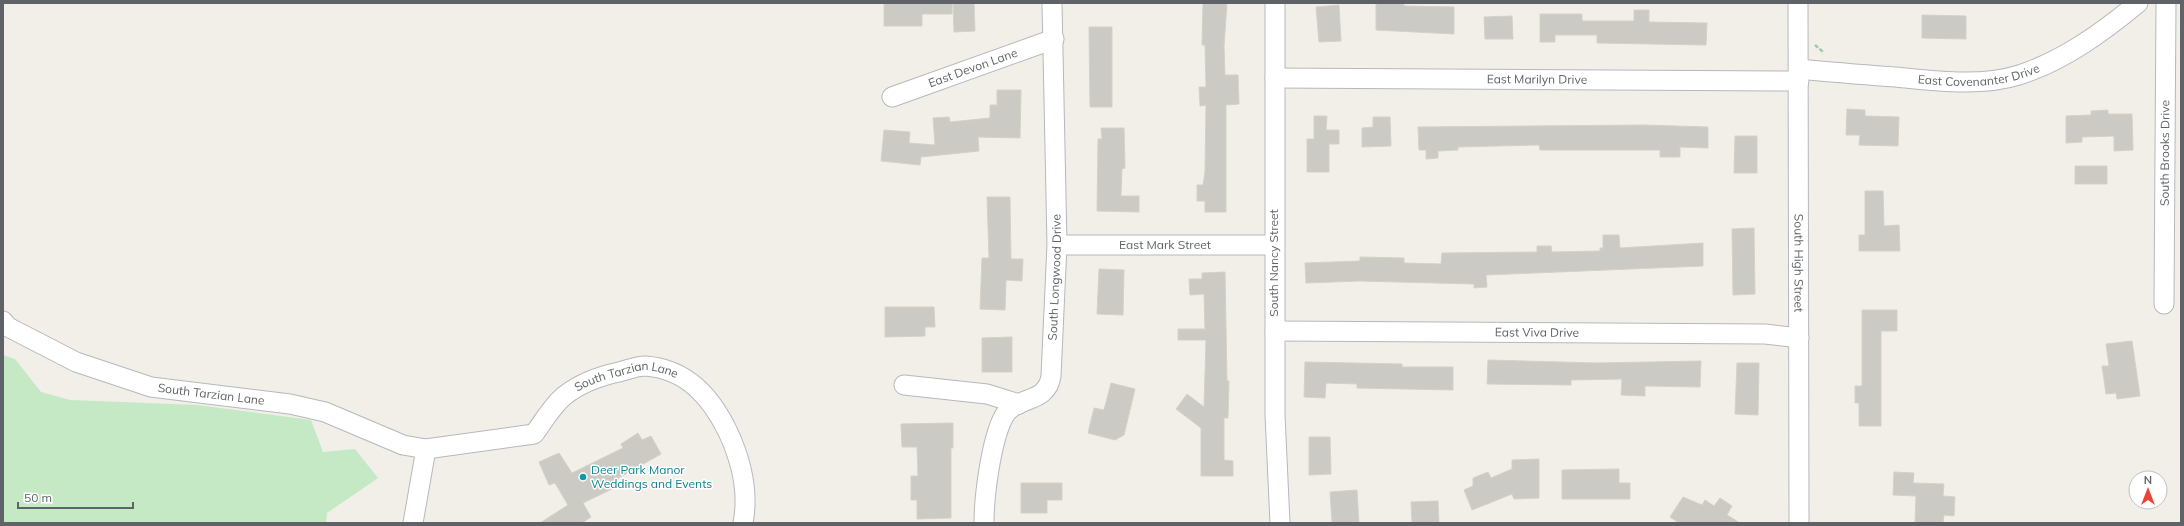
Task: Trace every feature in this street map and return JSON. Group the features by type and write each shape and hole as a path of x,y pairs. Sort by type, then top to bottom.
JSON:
{"street":[{"name":"South Longwood Drive","path":"984,523 987,486 993,453 1003,417 1019,404 1044,393 1050,383 1057,245 1054,39 1052,3"},
{"name":"South Nancy Street","path":"1275,3 1275,443 1280,523"},
{"name":"South High Street","path":"1798,3 1799,523"},
{"name":"East Covenanter Drive","path":"1799,75 1934,81 1999,79 2039,68 2063,56 2085,43 2138,3"},
{"name":"South Brooks Drive","path":"2164,304 2166,3"},
{"name":"East Devon Lane","path":"892,98 1054,39"},
{"name":"East Marilyn Drive","path":"1275,78 1799,75"},
{"name":"East Mark Street","path":"1057,245 1274,245"},
{"name":"South Tarzian Lane","path":"3,321 8,327 76,362 151,387 290,404 326,412 403,445 426,449 534,434 563,396 600,376 644,366 674,373 694,384 717,409 734,445 744,484 746,506 743,523"},
{"name":"East Viva Drive","path":"1275,331 1765,334 1799,338"},
{"path":"904,384 987,394 1019,404"},
{"path":"413,523 426,449"}],"green space":[{"path":"3,355 15,359 41,392 70,400 197,405 311,420 323,452 355,449 378,478 327,513 326,523 3,523"}],"building":[{"path":"884,3 952,3 952,14 922,14 922,26 884,26"},
{"path":"953,3 974,3 975,31 954,32"},
{"path":"1203,3 1227,3 1224,46 1225,75 1238,75 1239,104 1226,105 1226,212 1205,212 1205,201 1197,201 1197,185 1203,185 1205,172 1206,105 1200,106 1199,87 1206,87 1205,45 1202,45"},
{"path":"1376,3 1404,3 1404,6 1454,7 1454,34 1376,30"},
{"path":"1339,5 1341,41 1319,42 1316,7"},
{"path":"1634,10 1649,10 1649,22 1707,23 1706,45 1597,43 1597,35 1555,35 1555,42 1540,42 1540,14 1582,14 1582,21 1634,21"},
{"path":"1922,15 1966,16 1966,39 1922,38"},
{"path":"1512,16 1513,39 1485,39 1484,17"},
{"path":"1089,27 1112,27 1112,107 1090,107"},
{"path":"997,90 1021,90 1020,138 978,137 979,151 921,157 920,165 881,161 884,130 910,132 909,143 935,145 933,118 949,117 950,122 990,118 990,105 997,105"},
{"path":"1847,109 1865,110 1865,116 1899,117 1898,146 1859,145 1860,135 1846,135"},
{"path":"2108,110 2108,114 2132,114 2133,150 2114,151 2114,136 2082,137 2082,142 2066,143 2066,116 2091,115 2091,111"},
{"path":"1314,116 1327,116 1326,130 1339,130 1339,144 1329,144 1329,172 1307,172 1307,139 1314,139"},
{"path":"1373,117 1390,117 1391,146 1362,147 1362,128 1373,127"},
{"path":"1644,125 1708,127 1708,148 1680,147 1680,157 1660,157 1660,150 1540,150 1539,145 1458,147 1458,150 1438,151 1438,158 1426,159 1426,150 1419,150 1418,127"},
{"path":"1101,128 1124,128 1125,168 1122,169 1121,196 1139,196 1139,212 1097,211 1098,139 1102,139"},
{"path":"1735,136 1757,136 1757,173 1734,173"},
{"path":"2075,166 2107,166 2107,184 2075,184"},
{"path":"1865,191 1883,191 1884,226 1899,225 1900,251 1859,251 1859,235 1865,235"},
{"path":"987,197 1010,197 1011,259 1023,259 1022,281 1006,280 1005,310 980,309 982,258 989,258"},
{"path":"1754,228 1755,294 1733,295 1732,229"},
{"path":"1603,235 1619,235 1620,248 1703,243 1703,266 1486,275 1487,287 1474,288 1474,284 1360,281 1306,283 1305,263 1360,261 1360,257 1404,258 1404,263 1441,264 1442,253 1537,252 1537,246 1551,246 1552,252 1600,251 1600,248 1603,248"},
{"path":"1099,269 1124,270 1123,315 1097,314"},
{"path":"1225,272 1227,381 1229,381 1228,418 1224,418 1224,460 1233,461 1233,476 1201,476 1201,428 1176,409 1187,394 1204,407 1206,340 1178,340 1178,329 1205,329 1204,294 1190,295 1189,279 1202,279 1202,273"},
{"path":"885,307 934,307 935,327 925,327 925,336 885,337"},
{"path":"1862,310 1897,310 1897,331 1881,331 1881,426 1859,426 1859,403 1855,403 1855,386 1862,386"},
{"path":"1012,337 1012,372 982,372 982,338"},
{"path":"2132,341 2140,396 2117,399 2116,393 2106,394 2102,366 2109,366 2106,344"},
{"path":"1488,360 1597,363 1701,361 1700,387 1645,386 1645,396 1621,395 1622,379 1571,380 1571,385 1487,384"},
{"path":"1305,362 1402,364 1402,367 1453,367 1453,390 1357,388 1357,384 1326,383 1325,398 1304,397"},
{"path":"1737,363 1759,363 1758,415 1735,414"},
{"path":"1111,383 1135,389 1124,435 1115,440 1088,433 1094,408 1104,410"},
{"path":"953,423 953,448 951,448 951,518 917,519 917,500 911,500 911,476 918,476 917,447 902,447 901,424"},
{"name":"Deer Park Manor Weddings and Events","path":"638,433 642,440 651,436 661,454 613,481 616,487 583,503 591,517 582,523 540,523 568,505 555,483 549,485 539,462 559,453 572,473 623,448 621,444"},
{"path":"1309,437 1330,437 1331,474 1309,475"},
{"path":"1539,459 1539,498 1514,499 1512,494 1472,510 1464,490 1473,486 1473,478 1488,472 1491,478 1512,469 1512,460"},
{"path":"1619,469 1619,483 1630,483 1630,499 1562,499 1562,470"},
{"path":"1894,472 1914,473 1913,483 1944,484 1943,496 1955,497 1954,516 1944,515 1943,523 1915,523 1916,496 1893,495"},
{"path":"1021,483 1062,483 1062,500 1047,500 1047,513 1021,513"},
{"path":"1357,490 1359,523 1332,523 1330,492"},
{"path":"1683,497 1702,505 1705,500 1714,506 1720,498 1732,506 1727,515 1740,523 1679,523 1670,517"},
{"path":"1438,501 1439,523 1412,523 1411,502"}],"place":[{"name":"Deer Park Manor Weddings and Events","path":"583,477"}]}
